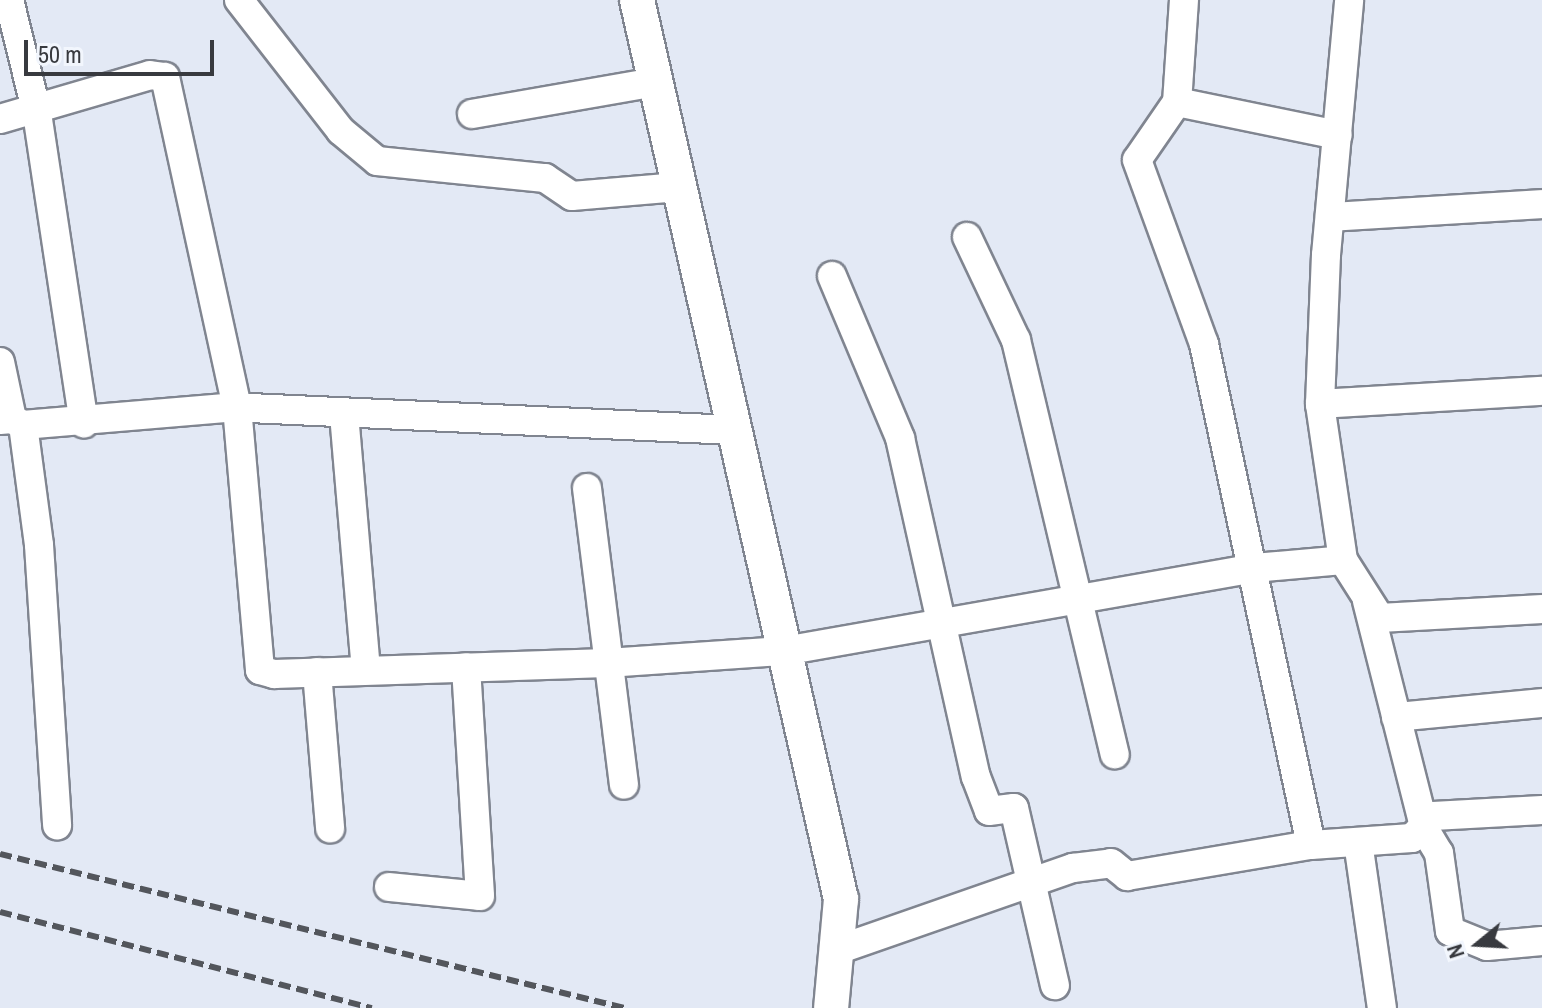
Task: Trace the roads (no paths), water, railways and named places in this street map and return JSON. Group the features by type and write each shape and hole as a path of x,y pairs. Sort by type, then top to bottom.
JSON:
{"street":[{"path":"9,0 37,113 84,423"},
{"path":"239,0 341,131 377,161 545,178 572,196 679,187"},
{"path":"637,0 841,899 840,949 831,1008"},
{"path":"1184,0 1177,102 1137,160 1204,344 1311,845"},
{"path":"1349,0 1330,217 1320,404 1343,560 1380,618 1542,609"},
{"path":"0,119 37,113 150,75 165,77 237,407 260,670 317,672 607,663 784,651 1254,568 1343,560"},
{"path":"472,114 655,82"},
{"path":"1177,102 1338,135"},
{"path":"1330,217 1542,204"},
{"path":"967,237 1016,340 1075,598 1115,754"},
{"path":"832,276 900,438 976,777 989,811 1014,808 1055,985"},
{"path":"0,362 39,545 57,825"},
{"path":"1320,404 1542,391"},
{"path":"12,422 84,423 237,407 734,430"},
{"path":"344,414 366,670"},
{"path":"587,488 624,785"},
{"path":"1366,596 1425,830 1439,853 1450,931 1487,946 1542,941"},
{"path":"389,887 480,896 466,667"},
{"path":"317,672 330,828"},
{"path":"1396,717 1542,703"},
{"path":"840,949 1030,879 1111,863 1127,876 1311,845 1412,838 1425,830 1433,816 1542,810"},
{"path":"1358,842 1382,1008"}],"railway":[{"path":"0,854 624,1008"},
{"path":"0,912 372,1008"}]}
